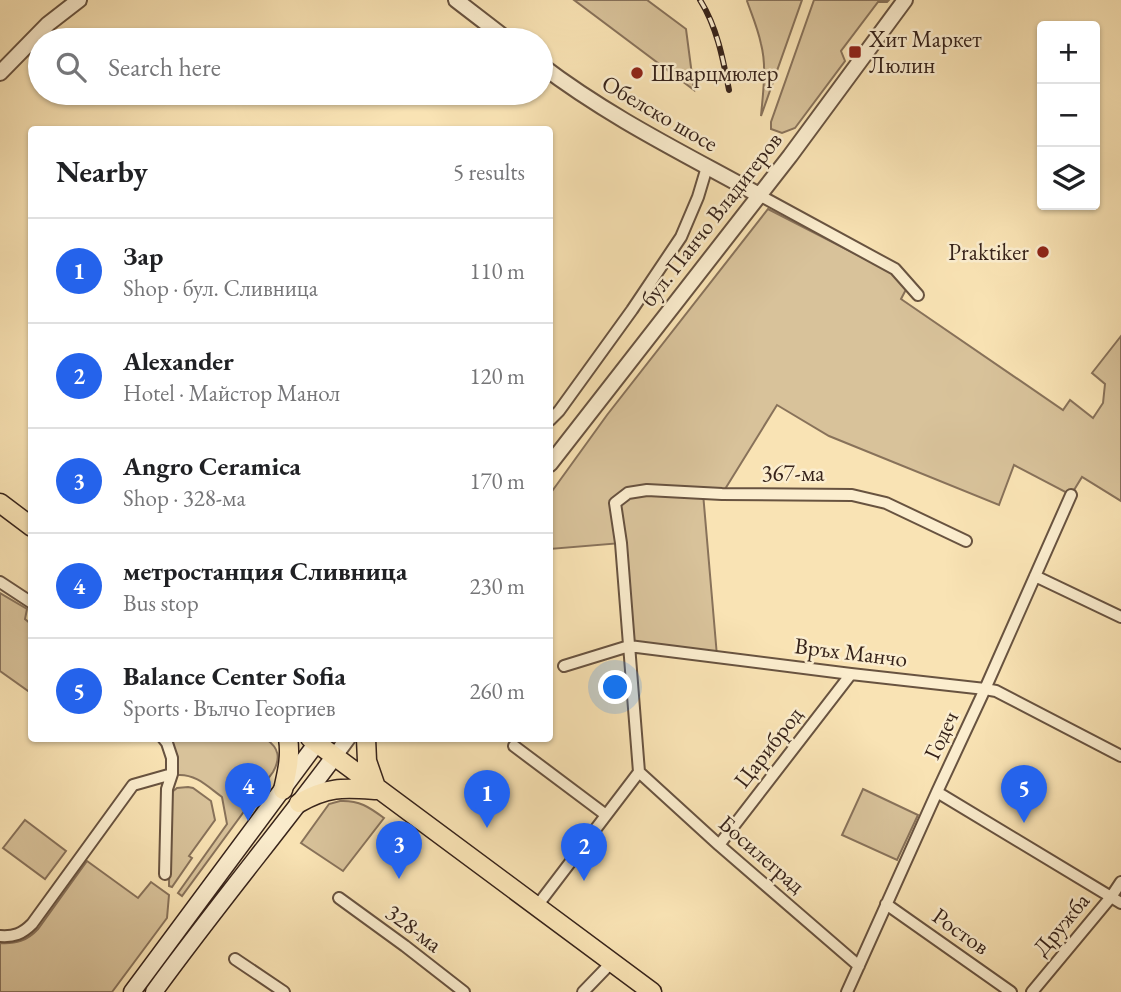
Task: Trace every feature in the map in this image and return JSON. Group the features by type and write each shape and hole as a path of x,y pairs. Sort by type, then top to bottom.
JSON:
{"main road":[{"path":"0,503 28,524"},
{"path":"283,790 289,765 289,742"},
{"path":"132,992 283,790 314,742"},
{"path":"317,742 377,790 652,992"},
{"path":"366,742 367,761 377,790"},
{"path":"154,992 334,757"},
{"path":"299,803 331,789 377,790"}],"street":[{"path":"44,28 79,0"},
{"path":"456,0 492,28"},
{"name":"бул. Панчо Владигеров","path":"553,460 790,156 905,0"},
{"path":"0,73 28,44"},
{"name":"Обелско шосе","path":"553,74 645,134 759,195"},
{"path":"553,417 632,310 681,237 707,167"},
{"path":"759,195 895,269 918,295"},
{"name":"367-ма","path":"629,646 615,503 628,493 647,490 722,494 852,495 886,503 966,541"},
{"name":"Годеч","path":"847,992 1071,495"},
{"path":"1035,576 1121,617"},
{"path":"0,582 28,600"},
{"path":"537,906 639,772 629,646"},
{"name":"Връх Манчо","path":"564,666 629,646 985,689 996,691 1121,756"},
{"name":"Цариброд","path":"719,845 851,674"},
{"path":"165,874 167,789 172,774 172,758 166,742"},
{"path":"334,757 345,742"},
{"path":"514,746 606,815"},
{"name":"Босилеград","path":"639,772 859,966"},
{"path":"0,936 18,935 32,925 133,785 172,774"},
{"path":"937,792 1116,900"},
{"name":"Дружба","path":"1032,992 1116,900 1121,882"},
{"name":"328-ма","path":"339,898 464,992"},
{"name":"Ростов","path":"886,904 1011,992"},
{"path":"235,959 284,992"},
{"path":"583,992 612,962"}],"shaded area":[{"path":"574,0 647,0 686,29 694,90"},
{"path":"748,0 802,0 761,116 763,53"},
{"path":"814,0 889,0 878,2 841,51 845,61 795,128 782,133 771,129 771,122"},
{"path":"768,209 910,282 901,299 1063,410 1070,400 1093,418 1103,403 1105,384 1092,373 1121,336 1121,501 1082,477 1071,495 1014,465 999,505 829,436 777,405 722,494 703,493 717,656 629,646 621,543 553,549 553,490 607,415"},
{"path":"0,593 27,609 25,619 28,622 28,691 0,671"},
{"path":"171,742 269,742 274,746 278,758 273,772 182,896 178,893 227,824 222,797 196,779 178,775 178,758"},
{"path":"188,787 211,801 215,820 189,856 192,858 172,887 169,886 172,792 177,788"},
{"path":"863,789 918,815 897,860 842,835"},
{"path":"340,801 363,805 384,818 343,871 301,843 329,804"},
{"path":"25,820 66,851 45,879 3,848"},
{"path":"87,861 138,898 151,882 169,895 167,918 112,992 0,992 0,943 21,941 34,933"}],"railway":[{"path":"700,0 715,32 729,90"}],"place":[{"name":"Хит Маркет Люлин","path":"855,52"},
{"name":"Шварцмюлер","path":"637,73"},
{"name":"Praktiker","path":"1043,252"},
{"name":"метростанция Сливница","path":"248,821"},
{"name":"Balance Center Sofia","path":"1024,823"},
{"name":"Зар","path":"487,828"},
{"name":"Angro Ceramica","path":"399,879"},
{"name":"Alexander","path":"584,881"}]}
